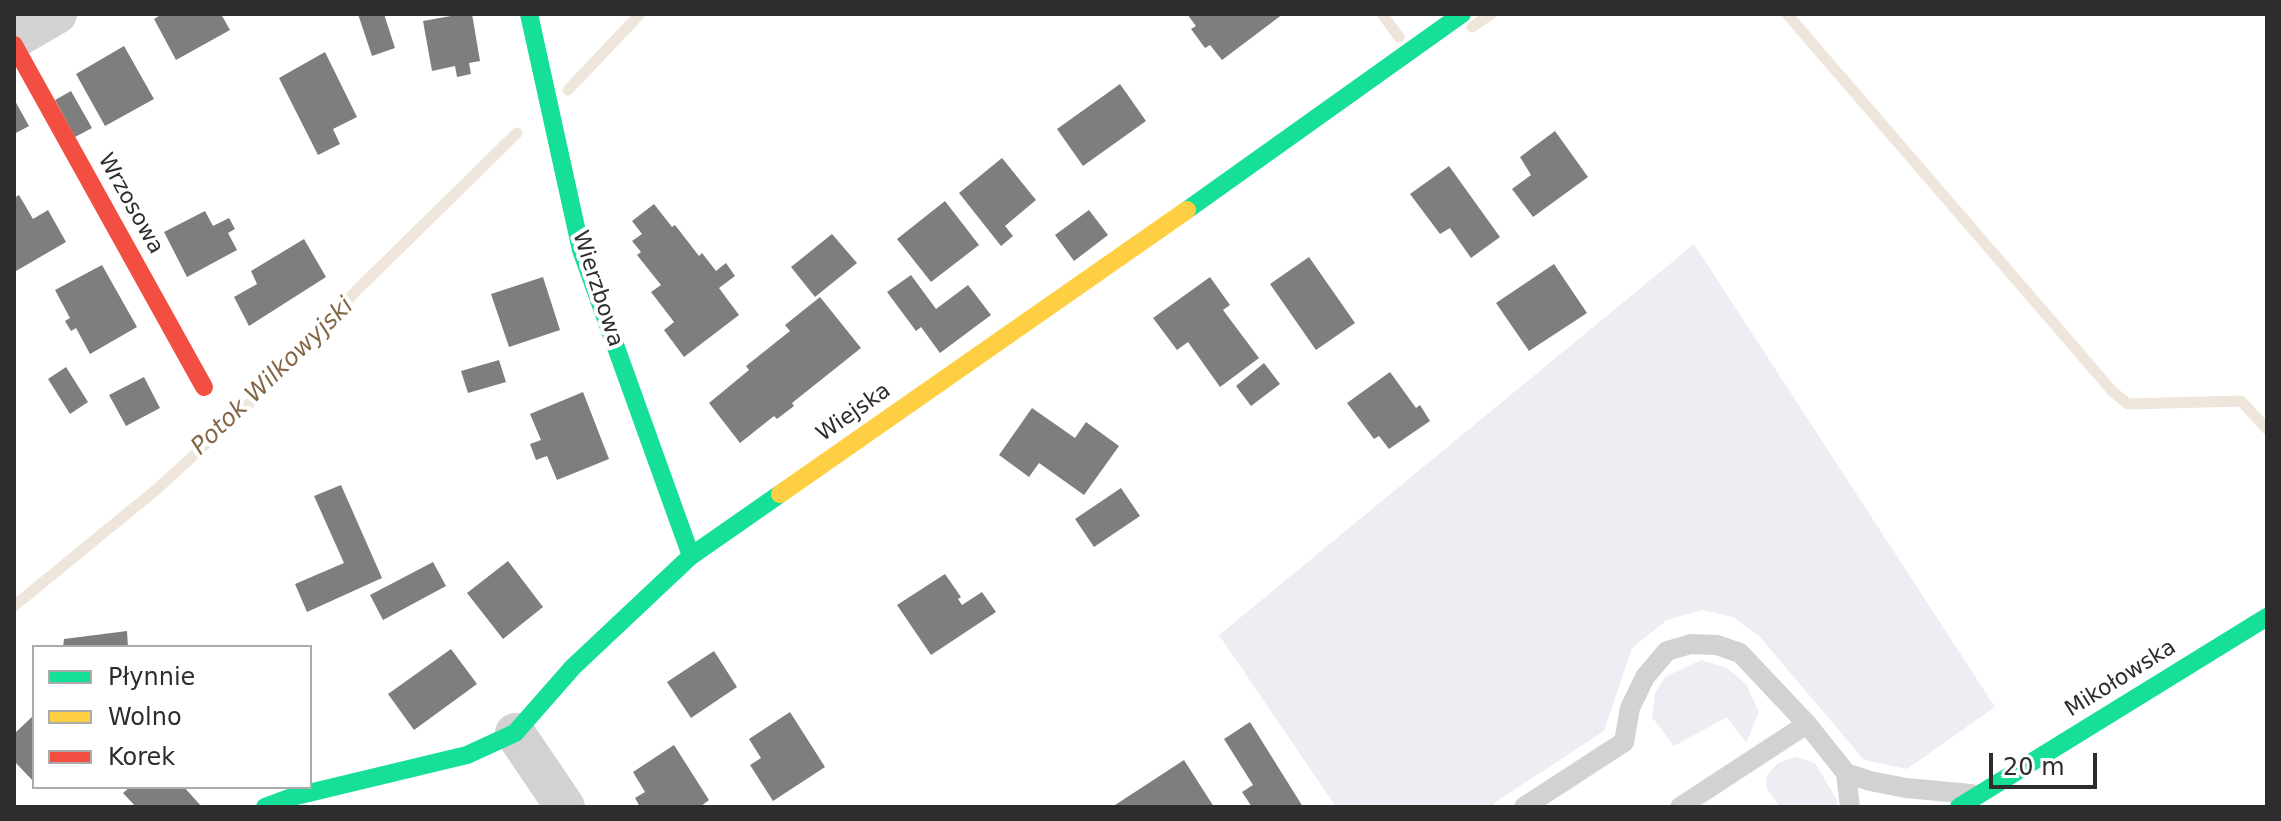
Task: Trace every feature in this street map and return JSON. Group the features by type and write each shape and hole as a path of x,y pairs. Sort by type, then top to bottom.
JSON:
{"street":[{"path":"14,42 57,14"},
{"name":"Wierzbowa","path":"529,14 581,250 691,556"},
{"name":"Wiejska","path":"265,807 292,797 467,755 515,733 573,667 691,556 1286,142 1462,14"},
{"name":"Wrzosowa","path":"14,42 204,387"},
{"name":"Mikołowska","path":"1959,807 2267,617"},
{"path":"515,733 565,807"}],"lane":[{"path":"1524,807 1624,742 1630,708 1645,677 1667,651 1691,644 1717,645 1740,653 1807,724 1846,773 1850,807"},
{"path":"1680,807 1807,724"},
{"path":"1846,773 1906,788 1979,795"}],"shaded area":[{"path":"1694,244 1995,707 1907,769 1864,760 1760,637 1733,617 1702,610 1667,620 1632,648 1604,731 1494,803 1496,807 1336,807 1219,635"},
{"path":"1701,660 1727,668 1746,684 1759,712 1746,743 1727,717 1674,746 1652,717 1655,693 1665,677"},
{"path":"1796,757 1815,763 1837,800 1837,807 1780,807 1766,787 1767,775 1778,763"}],"building":[{"path":"162,14 221,14 230,30 176,60 154,19"},
{"path":"358,14 384,14 395,48 372,56"},
{"path":"472,14 480,61 469,63 471,74 457,77 455,66 432,71 423,21"},
{"path":"1187,14 1283,14 1222,60 1210,45 1205,48 1191,29 1196,26"},
{"path":"124,46 154,99 105,126 76,74"},
{"path":"325,52 357,117 333,129 340,144 318,155 279,78"},
{"path":"1120,84 1146,121 1083,166 1057,129"},
{"path":"71,91 92,128 75,137 55,100"},
{"path":"14,99 29,126 14,134"},
{"path":"1555,131 1588,177 1533,217 1512,189 1531,175 1520,157"},
{"path":"1002,158 1036,200 1005,226 1013,236 1001,246 959,193"},
{"path":"1449,166 1500,237 1471,258 1450,228 1440,234 1410,194"},
{"path":"19,195 33,219 48,210 66,242 16,271 14,198"},
{"path":"945,201 979,245 931,282 897,239"},
{"path":"654,204 699,256 702,253 716,271 726,263 735,276 719,288 739,315 684,357 664,330 674,322 651,292 661,285 637,255 641,252 632,241 642,234 632,221"},
{"path":"1089,210 1108,235 1074,261 1055,235"},
{"path":"205,211 213,226 229,218 235,229 228,233 237,250 187,277 164,232"},
{"path":"832,234 857,263 815,297 791,267"},
{"path":"304,239 326,277 249,326 234,297 257,284 251,271"},
{"path":"1309,257 1355,323 1316,350 1270,284"},
{"path":"1554,264 1587,313 1529,351 1496,303"},
{"path":"102,265 137,327 90,354 76,328 71,331 65,321 70,318 55,290"},
{"path":"911,275 936,309 968,285 991,315 940,353 921,327 916,331 887,292"},
{"path":"543,277 560,330 509,347 491,294"},
{"path":"1210,277 1230,305 1223,310 1259,358 1220,387 1188,342 1177,350 1153,318"},
{"path":"820,297 861,348 792,403 794,406 777,419 774,416 740,443 709,403 749,370 746,366 790,331 785,325"},
{"path":"499,360 506,382 468,393 461,371"},
{"path":"1264,363 1280,384 1251,406 1236,386"},
{"path":"66,367 88,402 70,414 48,379"},
{"path":"1390,372 1416,408 1420,405 1430,421 1389,449 1379,436 1374,439 1347,403"},
{"path":"144,377 160,408 126,426 109,395"},
{"path":"583,392 609,459 557,480 547,456 536,460 530,444 541,440 530,414"},
{"path":"1032,408 1075,438 1086,422 1119,446 1084,495 1039,463 1029,477 999,455"},
{"path":"341,485 382,578 307,612 295,584 344,563 314,496"},
{"path":"1121,488 1140,516 1094,547 1075,519"},
{"path":"508,561 543,607 503,639 467,593"},
{"path":"433,562 446,586 383,620 370,595"},
{"path":"945,574 961,597 958,599 962,605 982,592 996,612 931,655 897,605"},
{"path":"127,631 128,645 63,645 64,639"},
{"path":"451,649 477,684 414,730 388,694"},
{"path":"714,651 737,687 691,718 667,682"},
{"path":"790,712 825,767 773,801 750,765 761,758 749,739"},
{"path":"32,717 32,780 14,761 14,734"},
{"path":"1250,722 1303,807 1252,807 1242,792 1253,785 1224,739"},
{"path":"674,745 709,800 700,807 640,807 635,798 645,792 633,772"},
{"path":"1184,760 1214,807 1112,807"},
{"path":"128,789 186,789 202,807 136,807 123,793"}],"waterway":[{"name":"Potok Wilkowyjski","path":"568,90 640,14"},
{"path":"1382,14 1399,37"},
{"path":"1472,27 1491,14"},
{"path":"1787,14 2113,392 2128,404 2241,401 2267,429"},
{"name":"Potok Wilkowyjski","path":"14,606 157,489 242,411 358,289 517,133"}],"traffic: fast":[{"path":"529,14 581,250 691,556"},
{"path":"1187,210 1462,14"},
{"path":"265,807 292,797 467,755 515,733 573,667 691,556 780,494"},
{"path":"1959,807 2267,617"}],"traffic: slow":[{"path":"780,494 1187,210"}],"traffic: jam":[{"path":"14,45 204,387"}]}
